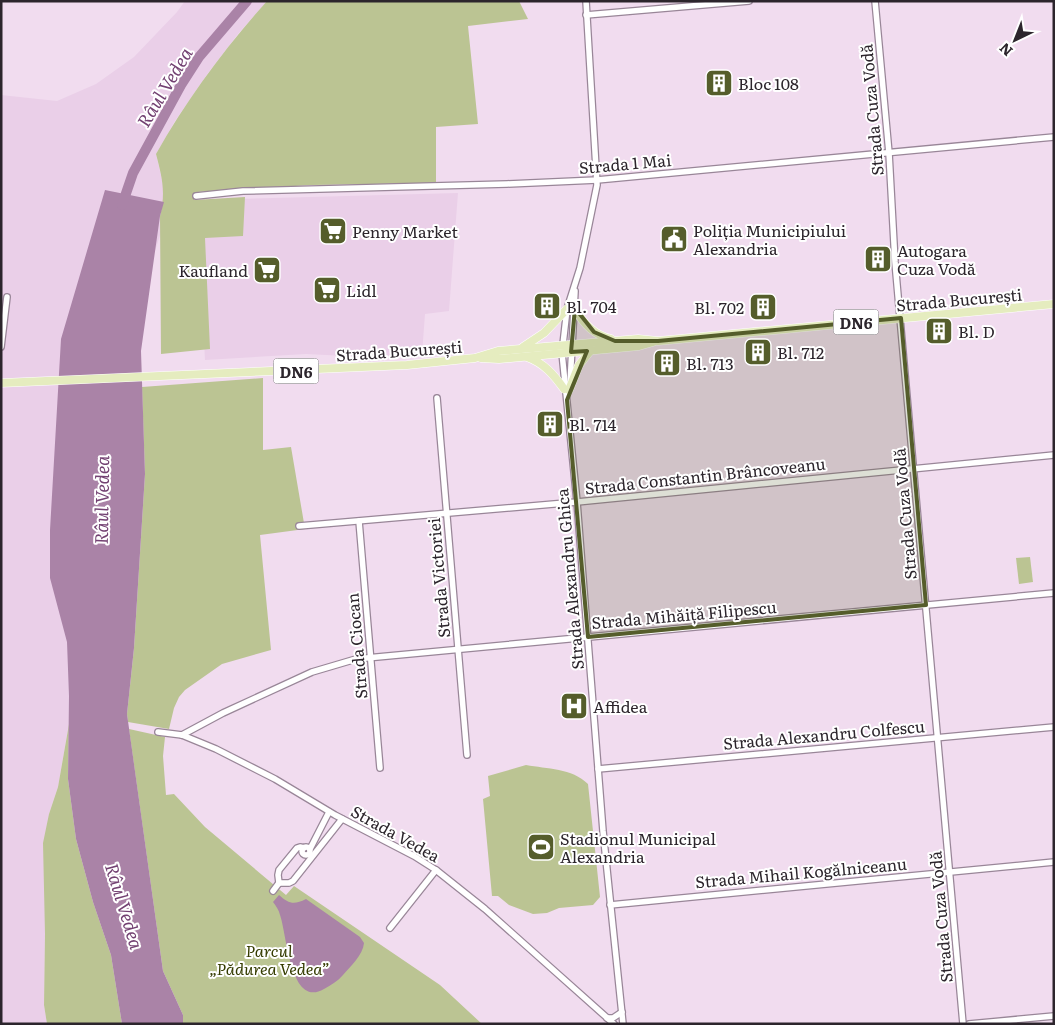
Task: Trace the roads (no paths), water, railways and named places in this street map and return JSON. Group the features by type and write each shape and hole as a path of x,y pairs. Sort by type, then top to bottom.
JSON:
{"main road":[{"name":"Strada București","path":"572,348 591,350 639,346 658,341 1054,304"},
{"path":"575,308 594,332 615,341"},
{"path":"566,309 523,352 543,365 567,389 576,371 591,350"},
{"name":"Strada București","path":"1,383 407,365 475,358 499,359 523,352 572,348 615,341 638,339 658,341"}],"street":[{"name":"Strada Alexandru Ghica","path":"567,389 562,349 566,309 575,287 585,248 597,180 586,1"},
{"path":"586,15 750,1"},
{"name":"Strada Cuza Vodă","path":"875,1 889,153 895,256 963,1024"},
{"name":"Strada 1 Mai","path":"196,196 243,191 597,180 1054,137"},
{"name":"Strada Alexandru Ghica","path":"575,287 567,400 610,905 623,1024"},
{"path":"1,347 7,297"},
{"name":"Strada Victoriei","path":"437,398 468,755"},
{"name":"Strada Constantin Brâncoveanu","path":"298,526 577,502 1054,456"},
{"name":"Strada Ciocan","path":"359,521 380,768"},
{"name":"Strada Mihăiță Filipescu","path":"182,734 312,672 344,662 1054,593"},
{"name":"Strada Alexandru Colfescu","path":"598,769 1054,726"},
{"name":"Strada Vedea","path":"158,732 182,734 262,773 329,812 414,856 436,870 496,918 614,1024"},
{"path":"279,883 290,883 309,852 329,812"},
{"path":"309,852 342,819"},
{"path":"273,891 279,883 279,870 297,848 300,847 309,852"},
{"name":"Strada Mihail Kogălniceanu","path":"610,905 1054,862"},
{"path":"390,928 436,870"},
{"path":"607,1018 613,1018 622,1012"},
{"path":"969,1024 1054,1016"}],"water":[{"path":"105,190 164,202 160,216 141,351 145,474 134,648 127,714 163,971 183,1015 183,1024 122,1024 111,955 93,902 76,839 68,779 69,696 67,642 50,578 50,530 61,339"},
{"path":"279,895 292,903 306,899 360,937 364,943 359,956 352,965 339,979 324,989 313,992 304,989 297,979 288,952 280,913 273,902"}],"waterway":[{"name":"Râul Vedea","path":"122,205 133,173 181,85 199,57 247,1"}],"place":[{"name":"Bloc 108","path":"719,83"},
{"name":"Penny Market","path":"333,231"},
{"name":"Poliția Municipiului Alexandria","path":"674,239"},
{"name":"Autogara Cuza Vodă","path":"878,259"},
{"name":"Kaufland","path":"267,270"},
{"name":"Lidl","path":"327,290"},
{"name":"Bl. 704","path":"547,306"},
{"name":"Bl. 702","path":"763,307"},
{"name":"Bl. D","path":"939,331"},
{"name":"Bl. 712","path":"758,352"},
{"name":"Bl. 713","path":"667,363"},
{"name":"Bl. 714","path":"550,424"},
{"name":"Affidea","path":"574,706"},
{"name":"Stadionul Municipal Alexandria","path":"541,847"}],"park label":[{"name":"Parcul „Pădurea Vedea”","path":"269,959"}]}
